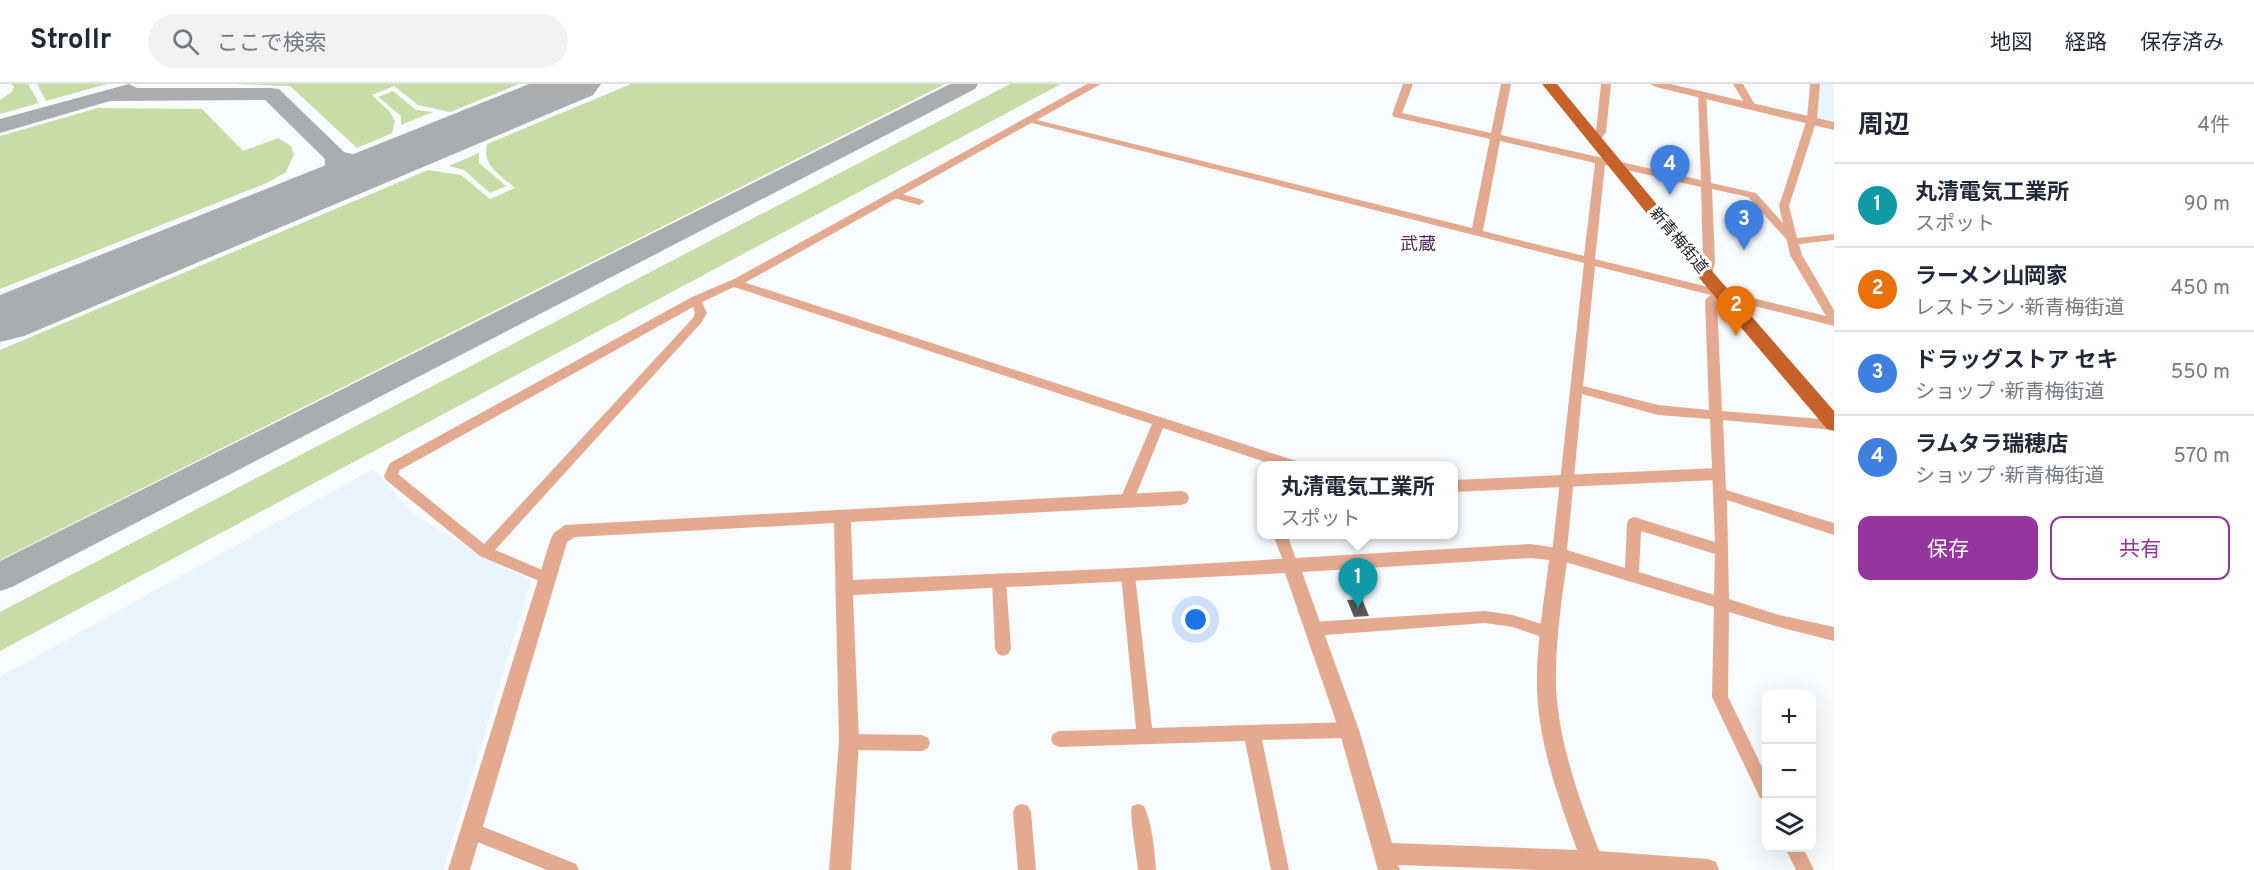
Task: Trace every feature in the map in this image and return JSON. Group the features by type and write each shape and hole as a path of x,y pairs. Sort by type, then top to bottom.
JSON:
{"main road":[{"name":"新青梅街道","path":"1549,84 1595,141 1607,162 1834,424"}],"street":[{"path":"549,579 485,552 391,476 395,467 646,327 734,283 1095,84"},
{"path":"1408,84 1397,115 1752,195 1791,240"},
{"path":"1477,232 1506,84"},
{"path":"1595,141 1601,132 1606,84"},
{"path":"1656,84 1834,126"},
{"path":"1738,84 1750,105"},
{"path":"1815,84 1812,120 1786,196 1785,212 1791,240 1808,278 1834,321"},
{"path":"1703,94 1709,260 1706,275"},
{"path":"1029,121 1834,321"},
{"path":"1593,866 1554,747 1547,685 1565,481 1578,389 1588,261 1607,162"},
{"path":"895,195 919,202"},
{"path":"1791,240 1834,237"},
{"path":"734,283 1279,461"},
{"path":"1722,294 1711,300 1722,549 1720,697 1762,782"},
{"path":"485,552 697,320 701,313 697,302"},
{"path":"1578,389 1634,405 1715,416 1834,424"},
{"path":"1126,502 1159,422"},
{"path":"1458,486 1717,474"},
{"path":"1720,493 1834,529"},
{"path":"459,870 560,538 571,530 1181,498"},
{"path":"840,870 849,742 842,517"},
{"path":"1632,577 1634,524 1722,549"},
{"path":"1282,539 1349,730 1386,862 1708,870"},
{"path":"844,588 1128,575 1530,551 1558,554 1723,605 1834,634"},
{"path":"1128,575 1144,736"},
{"path":"999,581 1003,649"},
{"path":"1312,629 1485,617 1513,621 1550,633"},
{"path":"1059,738 1349,730"},
{"path":"1252,733 1280,870"},
{"path":"849,742 922,743"},
{"path":"1022,812 1027,870"},
{"path":"1138,812 1145,844 1147,870"},
{"path":"471,831 551,867 570,870"},
{"path":"1796,852 1805,870"}],"shaded area":[{"path":"1820,84 1834,84 1834,124 1817,119"},
{"path":"373,469 416,516 484,557 531,581 443,870 0,870 0,677"}],"green space":[{"path":"11,84 28,84 39,103 0,114 0,100 12,92 14,86"},
{"path":"37,84 107,84 46,101"},
{"path":"235,84 519,84 450,112 418,105 394,86 372,95 390,112 395,121 392,133 357,148 290,86"},
{"path":"631,84 945,84 0,560 0,350 428,170 461,175 490,199 515,188 493,169 487,158 487,144"},
{"path":"1010,84 1061,84 0,651 0,612"},
{"path":"393,91 416,110 433,112 401,125 401,116 378,97"},
{"path":"98,108 202,109 243,151 278,138 291,146 294,154 286,172 267,183 0,289 0,136"},
{"path":"479,153 479,163 506,186 490,193 464,170 449,166"}],"building":[{"path":"1362,599 1369,616 1354,617 1347,600"}],"taxiway":[{"path":"0,577 967,84"},
{"path":"109,95 127,90"},
{"path":"109,95 271,94 336,157"},
{"path":"0,126 109,95"},
{"path":"318,189 337,172 336,157"},
{"path":"336,157 361,164 386,161"}],"runway":[{"path":"0,320 575,84"}],"place":[{"name":"ラムタラ瑞穂店","path":"1670,195"},
{"name":"ドラッグストア セキ","path":"1744,250"},
{"name":"ラーメン山岡家","path":"1736,336"},
{"name":"丸清電気工業所","path":"1358,608"}],"district":[{"name":"武蔵","path":"1418,245"}]}
